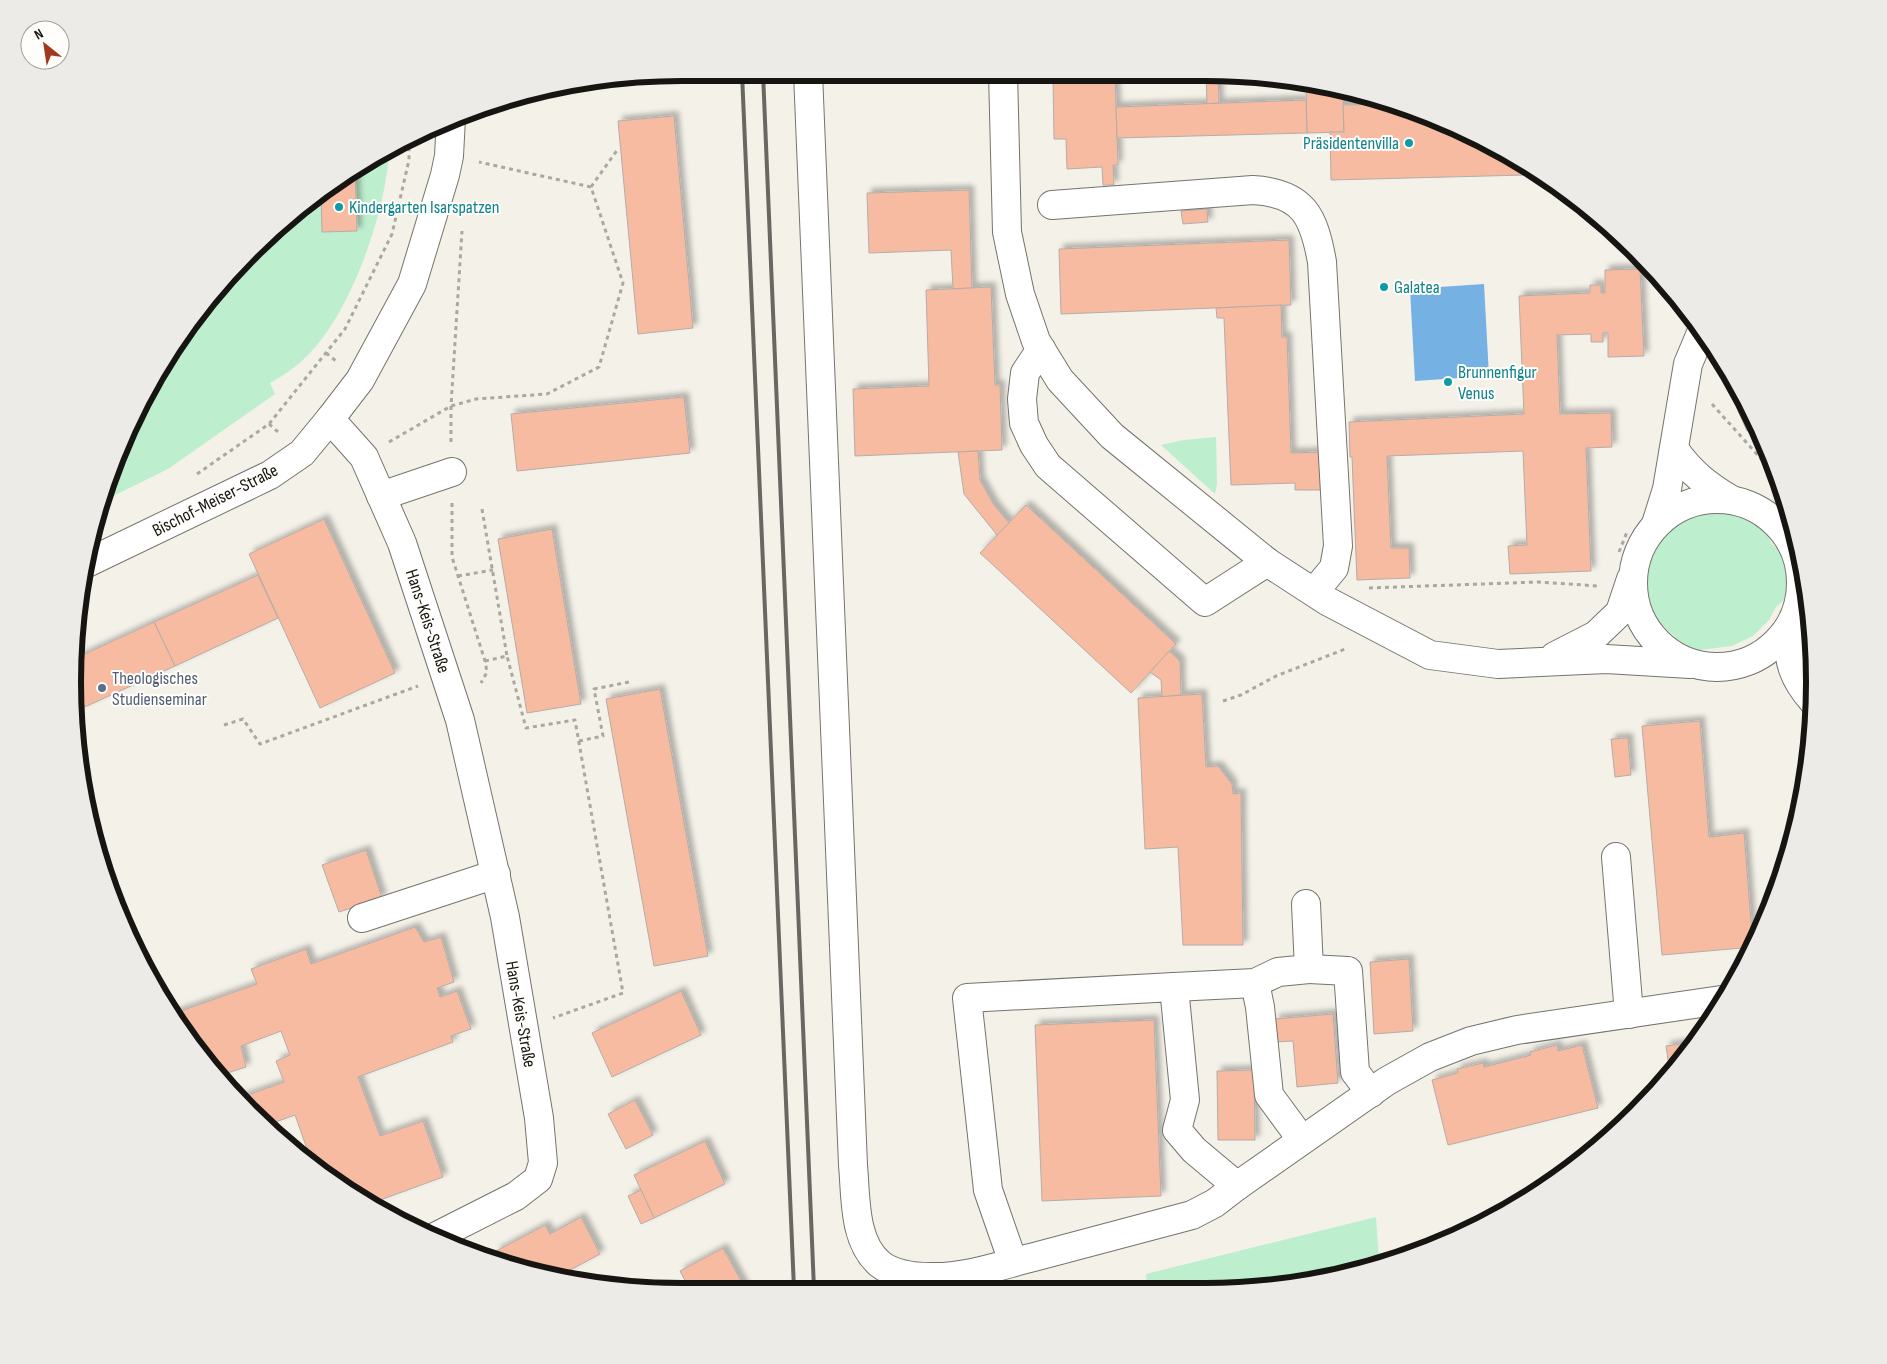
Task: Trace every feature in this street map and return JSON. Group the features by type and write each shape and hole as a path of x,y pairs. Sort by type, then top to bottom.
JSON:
{"street":[{"path":"808,81 852,1136 858,1221 866,1247 880,1264 899,1274 931,1277 966,1274 1192,1215 1215,1203 1371,1092 1430,1057 1471,1041 1517,1030 1714,1001"},
{"path":"1003,81 1006,232 1020,294 1036,341 1060,380 1112,436 1267,562 1321,584 1430,654 1498,664 1606,659 1690,664 1714,668 1738,665 1757,658 1774,646 1787,631 1798,608 1800,597"},
{"path":"330,419 360,380 412,284 449,156 450,128"},
{"path":"1052,205 1253,190 1272,191 1290,197 1305,212 1316,230 1322,262 1338,546 1334,568 1321,584"},
{"path":"1656,524 1667,490 1688,364 1699,339"},
{"path":"1041,349 1025,373 1022,399 1024,423 1034,445 1048,466 1205,602 1267,562"},
{"name":"Hans-Keis-Straße","path":"330,419 364,457 402,543 460,720 496,874 539,1118 543,1163 538,1179 516,1196 443,1233"},
{"name":"Bischof-Meiser-Straße","path":"95,558 270,475 302,453 330,419"},
{"path":"1674,450 1686,466 1703,482 1730,499 1751,506 1779,507"},
{"path":"381,496 452,472"},
{"path":"1545,661 1596,636 1620,612 1624,568 1656,524 1672,511 1690,502 1710,498 1730,499"},
{"path":"1624,568 1634,604 1646,630 1665,650 1690,664"},
{"path":"1787,631 1791,668 1805,692"},
{"path":"1738,665 1778,673 1805,693"},
{"path":"1616,857 1629,1014"},
{"path":"362,918 496,874"},
{"path":"1306,904 1309,969"},
{"path":"1013,1262 988,1190 967,998 1255,982 1278,972 1309,969 1348,971 1355,1072 1371,1092"},
{"path":"1255,982 1260,1007 1269,1095 1302,1140"},
{"path":"1174,986 1185,1100 1178,1130 1194,1150 1237,1186"}],"path":[{"path":"196,474 269,424 345,329 392,234 409,160 410,147"},
{"path":"591,187 618,149"},
{"path":"449,156 591,187"},
{"path":"364,457 451,406 476,399 547,394 599,367 623,283 591,187"},
{"path":"1684,391 1707,399 1718,409 1763,461 1774,489"},
{"path":"482,509 507,656 526,728 575,720 623,993 524,1028"},
{"path":"1624,568 1629,528"},
{"path":"458,576 493,570"},
{"path":"1321,584 1352,589 1538,582 1600,586 1604,580"},
{"path":"485,661 507,656"},
{"path":"224,725 243,719 260,744 446,675"},
{"path":"579,741 603,736 594,689 630,682"}],"green space":[{"path":"388,159 381,203 363,260 338,314 323,337 299,363 270,383 275,394 168,469 111,497 127,452 143,416 182,348 205,316 257,257 286,230 348,182"},
{"path":"1216,437 1217,484 1215,494 1161,445 1184,440"},
{"path":"1714,508 1740,510 1745,513 1761,527 1773,545 1789,557 1788,588 1783,601 1776,607 1769,620 1753,636 1732,646 1700,650 1687,649 1677,645 1675,636 1658,621 1648,601 1645,580 1648,559 1657,539 1671,524 1690,514 1713,511"},
{"path":"1376,1217 1379,1257 1360,1262 1283,1278 1244,1281 1147,1283 1146,1274"}],"water":[{"path":"1484,284 1489,376 1415,381 1410,289"}],"building":[{"path":"1053,81 1115,81 1118,165 1113,165 1114,185 1103,185 1102,167 1067,169 1066,139 1054,139"},
{"path":"1206,81 1218,82 1219,103 1207,104"},
{"path":"1306,90 1343,98 1344,132 1307,133"},
{"path":"1306,100 1307,133 1117,138 1116,107"},
{"name":"Präsidentenvilla","path":"1368,104 1435,127 1471,143 1525,175 1331,180 1330,132 1344,132 1343,105"},
{"path":"674,116 693,328 638,334 618,121"},
{"name":"Kindergarten Isarspatzen","path":"355,178 357,231 322,232 321,201"},
{"path":"969,190 972,288 953,289 951,250 869,253 867,193"},
{"path":"1207,209 1208,222 1183,224 1181,211"},
{"path":"1289,240 1291,305 1061,314 1059,249"},
{"path":"1640,269 1644,356 1608,357 1608,333 1603,333 1603,342 1591,342 1591,334 1557,335 1560,414 1611,413 1612,447 1586,448 1591,571 1510,574 1508,546 1527,545 1523,451 1387,456 1391,548 1409,548 1410,578 1357,580 1349,422 1524,414 1519,296 1590,293 1590,285 1601,285 1601,293 1605,293 1605,270"},
{"path":"991,287 995,385 1000,385 1002,450 855,456 853,389 929,386 926,290"},
{"path":"1281,305 1282,337 1287,337 1291,453 1324,452 1325,490 1295,490 1295,483 1231,485 1224,318 1217,318 1216,308"},
{"path":"1731,395 1744,416 1750,430 1747,431"},
{"path":"684,397 690,453 517,471 511,414"},
{"path":"978,451 980,480 994,505 1009,523 997,535 964,494 958,452"},
{"path":"1026,505 1176,644 1131,693 980,553"},
{"path":"324,519 395,673 320,708 249,554"},
{"path":"552,529 581,704 527,713 498,539"},
{"path":"258,575 278,618 175,666 154,622"},
{"name":"Theologisches Studienseminar","path":"154,622 175,666 82,708 82,655"},
{"path":"1169,651 1180,661 1181,695 1162,697 1161,680 1150,672"},
{"path":"660,689 708,956 654,966 606,699"},
{"path":"1202,694 1206,767 1218,766 1232,784 1233,794 1241,793 1243,945 1183,945 1178,847 1145,849 1138,698"},
{"path":"1700,721 1709,837 1744,833 1752,931 1744,948 1662,955 1642,726"},
{"path":"1628,738 1631,775 1615,777 1611,739"},
{"path":"366,850 382,898 339,912 322,865"},
{"path":"415,927 424,942 441,937 454,982 437,988 440,997 457,991 471,1029 451,1036 453,1042 358,1077 380,1136 423,1121 443,1177 379,1200 348,1182 308,1153 295,1115 274,1123 246,1095 284,1082 276,1061 290,1055 281,1031 241,1046 246,1067 226,1073 205,1048 179,1011 257,984 251,969 306,949 311,964"},
{"path":"1409,959 1413,1031 1374,1034 1370,962"},
{"path":"681,991 701,1035 612,1077 592,1033"},
{"path":"1333,1014 1338,1083 1297,1087 1293,1041 1277,1042 1275,1019"},
{"path":"1154,1020 1161,1196 1042,1201 1035,1025"},
{"path":"1685,1043 1669,1064 1666,1046"},
{"path":"1557,1045 1558,1051 1582,1045 1598,1108 1448,1145 1432,1080 1458,1073 1457,1069 1483,1063 1484,1067 1531,1055 1530,1052"},
{"path":"1254,1070 1255,1140 1218,1140 1217,1071"},
{"path":"635,1100 653,1135 626,1149 608,1114"},
{"path":"705,1141 725,1184 654,1218 634,1175"},
{"path":"641,1190 654,1218 641,1224 628,1196"},
{"path":"581,1217 600,1254 567,1271 527,1262 497,1253 496,1251 545,1225 550,1234"},
{"path":"723,1248 742,1283 686,1283 680,1271"}],"railway":[{"path":"742,81 794,1283"},
{"path":"763,81 814,1283"}],"place":[{"name":"Präsidentenvilla","path":"1409,143"},
{"name":"Kindergarten Isarspatzen","path":"339,207"},
{"name":"Galatea","path":"1384,287"},
{"name":"Brunnenfigur Venus","path":"1448,382"},
{"name":"Theologisches Studienseminar","path":"102,688"}]}
